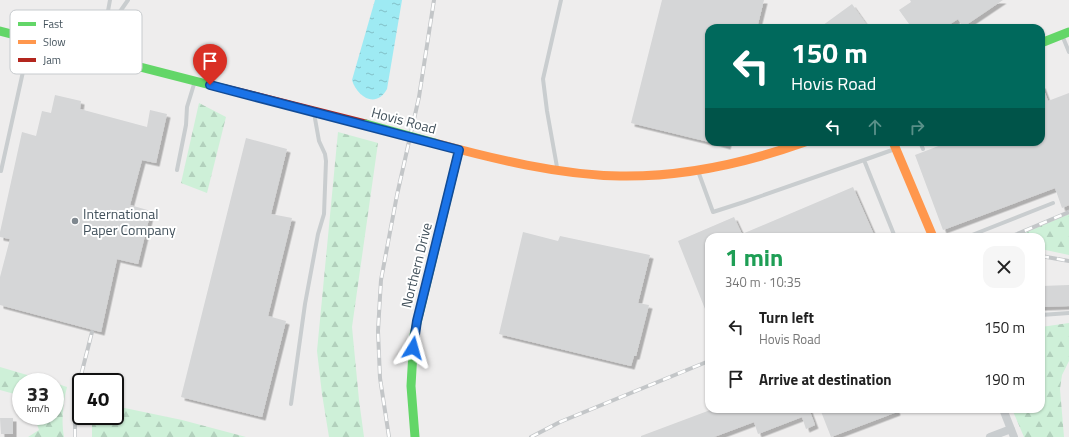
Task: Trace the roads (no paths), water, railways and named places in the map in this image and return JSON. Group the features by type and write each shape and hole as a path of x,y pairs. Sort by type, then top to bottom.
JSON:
{"street":[{"name":"Hovis Road","path":"0,31 10,34"},
{"path":"1045,42 1066,34"},
{"name":"Hovis Road","path":"142,68 366,124 459,150 585,173 619,176 697,170 750,160 793,146"},
{"path":"895,146 931,233"},
{"name":"Northern Drive","path":"415,437 410,390 414,334 459,150"},
{"path":"1005,413 1014,437"},
{"path":"990,437 1011,429"}],"lane":[{"path":"108,10 110,0"},
{"path":"120,10 128,0"},
{"path":"557,169 543,79 561,0"},
{"path":"1066,34 1069,52"},
{"path":"1,171 22,74"},
{"path":"177,170 186,125 186,107 195,81"},
{"path":"291,404 305,304 318,234 324,214 326,161 325,154 319,141 314,111"},
{"path":"697,170 713,212 864,160 893,146"},
{"path":"864,160 893,233"},
{"path":"977,233 1053,203"},
{"path":"1045,315 1069,313"}],"water":[{"path":"375,0 402,0 387,89 383,95 372,99 362,96 354,86 352,80"}],"railway":[{"path":"389,437 380,378 378,331 381,280 397,195 419,97 434,0"},
{"path":"1019,233 1069,212"},
{"path":"1045,257 1069,261"},
{"path":"75,437 75,399 92,332"},
{"path":"531,437 560,422 705,363"}],"place":[{"name":"International Paper Company","path":"75,221"}]}
